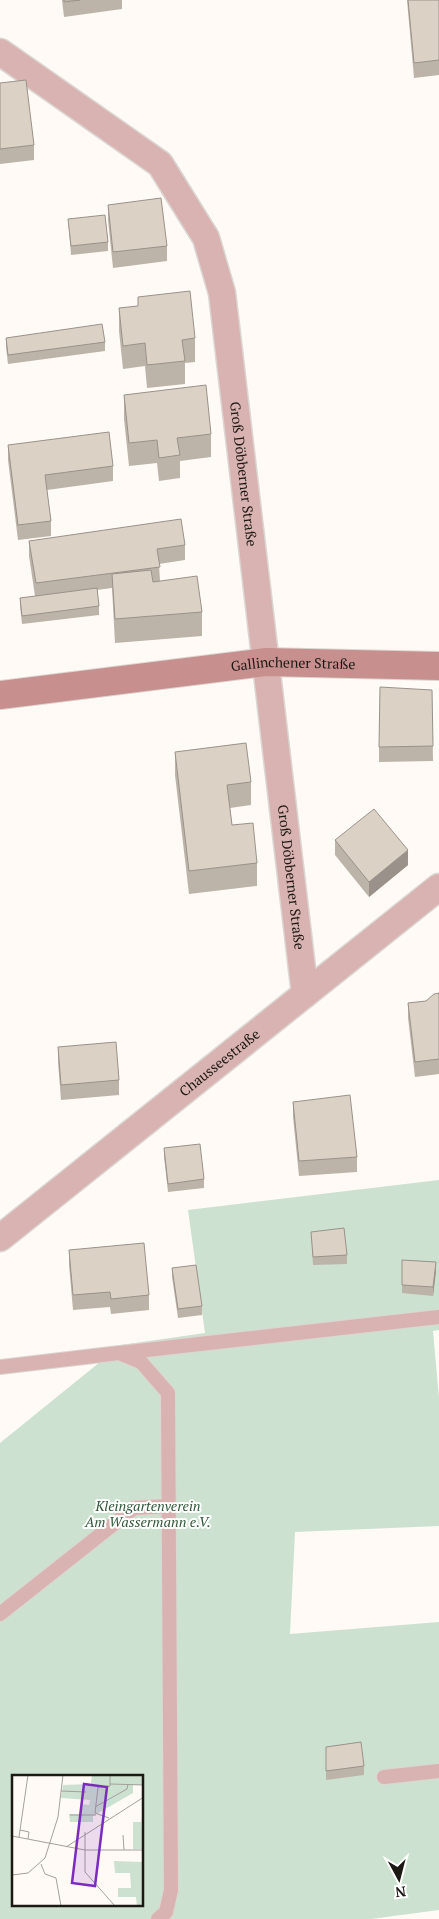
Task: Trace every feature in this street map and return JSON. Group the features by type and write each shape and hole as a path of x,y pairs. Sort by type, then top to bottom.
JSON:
{"street":[{"name":"Groß Döbberner Straße","path":"0,52 160,164 206,238 222,293 305,994"},
{"name":"Gallinchener Straße","path":"0,695 266,662 439,666"},
{"name":"Chausseestraße","path":"0,1238 439,887"}],"lane":[{"path":"0,1367 439,1317"},
{"path":"119,1353 141,1362 168,1393 172,1890 166,1912 158,1919"},
{"path":"0,1614 134,1508 169,1506"},
{"path":"384,1777 439,1771"}],"green space":[{"name":"Kleingartenverein Am Wassermann e.V.","path":"439,1180 439,1330 433,1331 439,1398 439,1526 295,1532 290,1634 439,1622 439,1910 371,1919 0,1919 0,1443 121,1345 205,1333 188,1210"}],"building":[{"path":"64,0 80,0 64,2"},
{"path":"408,0 439,0 439,60 414,63"},
{"path":"26,80 34,145 0,149 0,83"},
{"path":"161,198 167,246 113,252 108,205"},
{"path":"105,215 108,242 71,246 68,219"},
{"path":"190,291 195,338 182,340 185,361 147,365 145,343 123,346 119,308 138,306 138,297"},
{"path":"102,324 105,342 8,355 6,338"},
{"path":"206,385 211,434 177,438 180,455 159,458 157,440 129,443 124,395"},
{"path":"109,432 113,466 45,475 51,521 18,525 8,445"},
{"path":"181,519 185,545 157,549 160,567 36,583 29,541"},
{"path":"151,570 153,582 197,576 202,612 115,619 112,574"},
{"path":"97,588 99,606 22,616 20,598"},
{"path":"380,687 432,690 433,746 379,747"},
{"path":"246,743 251,782 227,785 232,825 253,823 257,863 189,871 175,752"},
{"path":"374,809 408,850 369,882 335,840"},
{"path":"439,993 439,1059 415,1062 408,1003 426,1001 434,994"},
{"path":"116,1042 119,1080 61,1085 58,1047"},
{"path":"350,1095 357,1157 299,1161 293,1102"},
{"path":"200,1144 204,1179 168,1184 164,1148"},
{"path":"344,1228 347,1255 313,1257 311,1232"},
{"path":"144,1243 149,1295 111,1299 110,1292 73,1295 69,1250"},
{"path":"402,1260 436,1262 433,1287 402,1285"},
{"path":"196,1265 202,1306 178,1309 172,1268"},
{"path":"361,1742 364,1766 326,1771 326,1747"}]}
